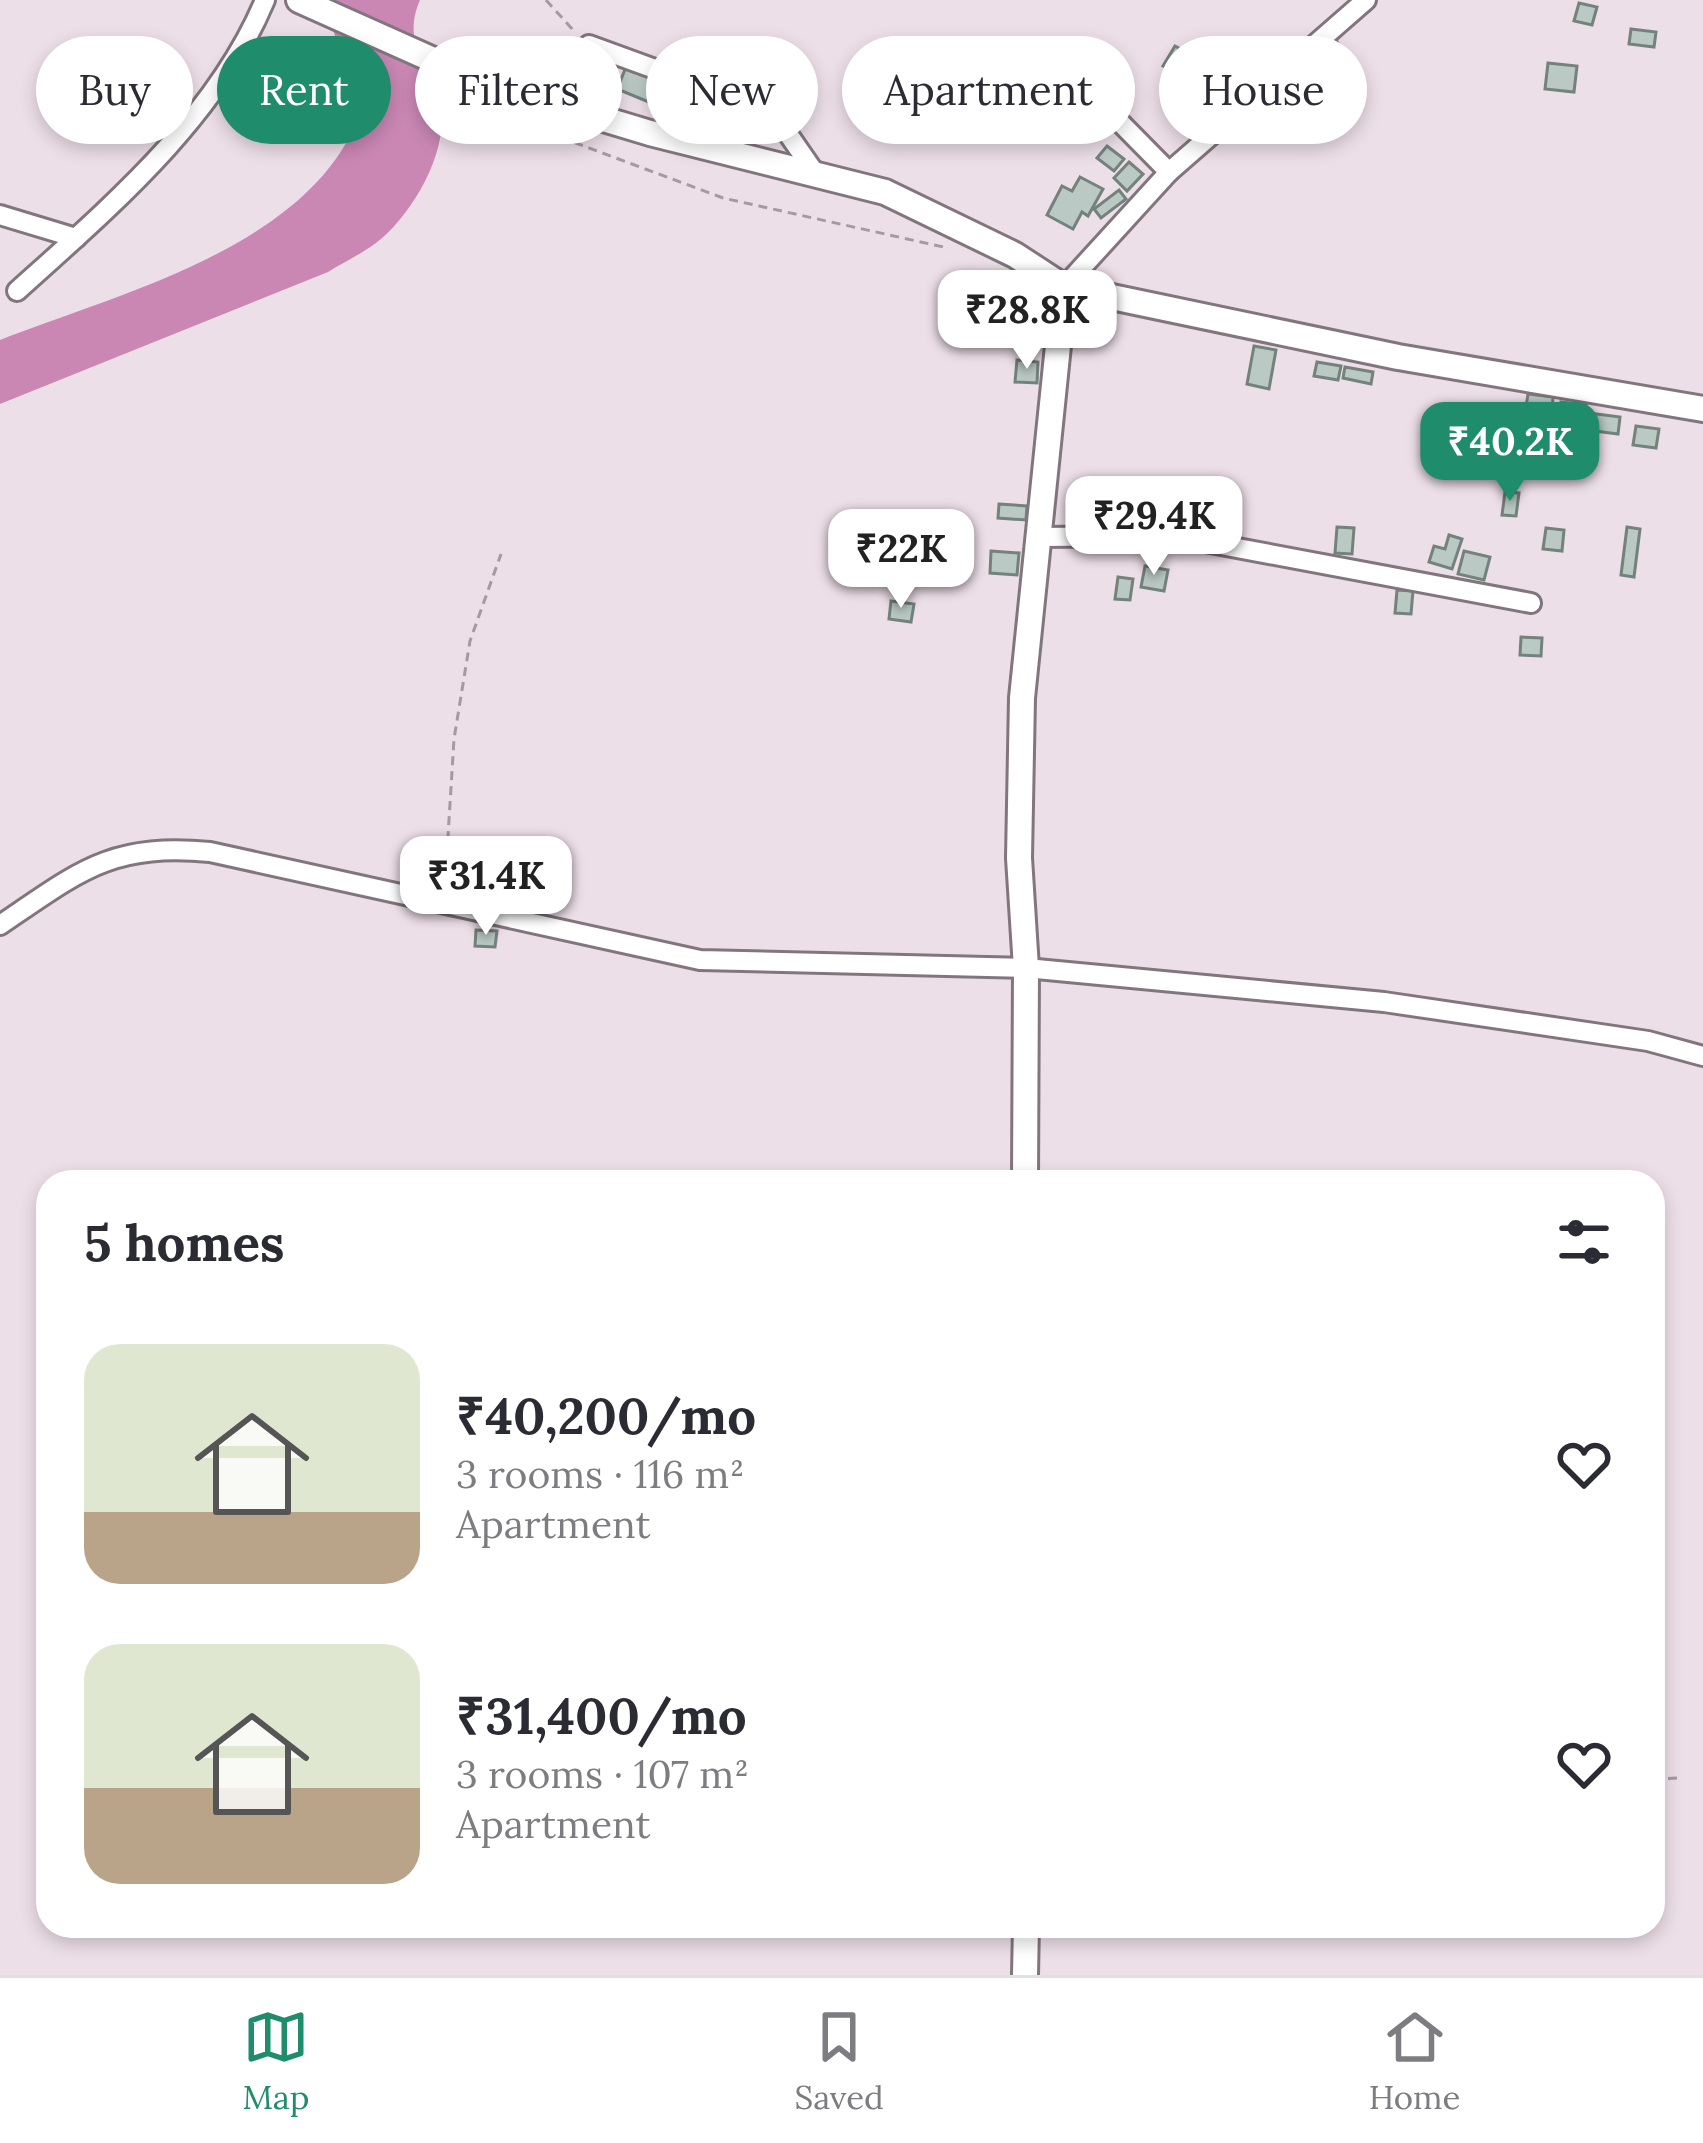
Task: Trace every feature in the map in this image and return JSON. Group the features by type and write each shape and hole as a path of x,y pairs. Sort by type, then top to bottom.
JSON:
{"street":[{"path":"16,291 76,238 177,134 241,47 265,0"},
{"path":"299,0 487,84 650,133 813,170 885,192 1015,255 1064,287 1397,357 1703,409"},
{"path":"1025,1170 1026,968 1019,858 1022,698 1064,287 1169,172 1366,0"},
{"path":"622,57 773,112 813,170"},
{"path":"1135,138 1169,172"},
{"path":"0,215 76,238"},
{"path":"1036,537 1173,536 1531,603"},
{"path":"0,925 107,859 157,847 211,852 700,960 1026,968 1384,1002 1648,1040 1703,1056"},
{"path":"1025,1975 1026,1938"}],"path":[{"path":"546,0 580,36"},
{"path":"577,144 723,197 962,251"},
{"path":"443,905 454,739 470,641 501,554"},
{"path":"1665,1779 1679,1778"}],"shaded area":[{"path":"333,0 420,0 414,27 415,144 439,144 417,196 390,231 328,272 0,404 0,340 153,283 255,232 299,200 343,144 391,144 391,36 335,36"}],"building":[{"path":"1579,3 1597,7 1592,25 1574,21"},
{"path":"1631,29 1656,32 1654,47 1629,44"},
{"path":"629,60 646,70 646,101 622,91"},
{"path":"1548,63 1577,66 1574,92 1545,89"},
{"path":"1107,146 1124,159 1114,171 1097,158"},
{"path":"1129,162 1143,174 1127,191 1114,178"},
{"path":"1080,177 1103,189 1088,216 1082,212 1073,229 1047,215 1062,186 1072,191"},
{"path":"1119,190 1126,199 1101,218 1094,209"},
{"path":"1254,346 1276,350 1269,389 1247,384"},
{"path":"1017,360 1038,362 1037,383 1015,382"},
{"path":"1317,362 1341,366 1338,380 1314,376"},
{"path":"1345,367 1373,372 1371,384 1343,378"},
{"path":"1528,394 1553,397 1552,411 1526,407"},
{"path":"1561,402 1586,405 1584,419 1560,416"},
{"path":"1589,413 1620,417 1618,434 1587,430"},
{"path":"1636,426 1659,429 1656,448 1633,445"},
{"path":"1505,492 1519,493 1516,516 1502,515"},
{"path":"999,504 1027,506 1026,520 998,518"},
{"path":"1337,527 1354,528 1352,554 1335,553"},
{"path":"1627,527 1640,529 1634,577 1621,575"},
{"path":"1546,528 1564,530 1562,551 1543,549"},
{"path":"1449,535 1462,539 1452,569 1429,562 1434,546 1445,549"},
{"path":"991,551 1019,553 1017,575 990,573"},
{"path":"1464,551 1490,557 1484,580 1458,574"},
{"path":"1145,566 1168,570 1164,591 1141,587"},
{"path":"1118,577 1133,579 1130,600 1115,599"},
{"path":"1397,590 1413,591 1411,614 1395,613"},
{"path":"891,601 914,604 911,622 889,619"},
{"path":"1521,637 1542,638 1541,656 1520,655"},
{"path":"476,930 497,931 495,947 475,946"}]}
